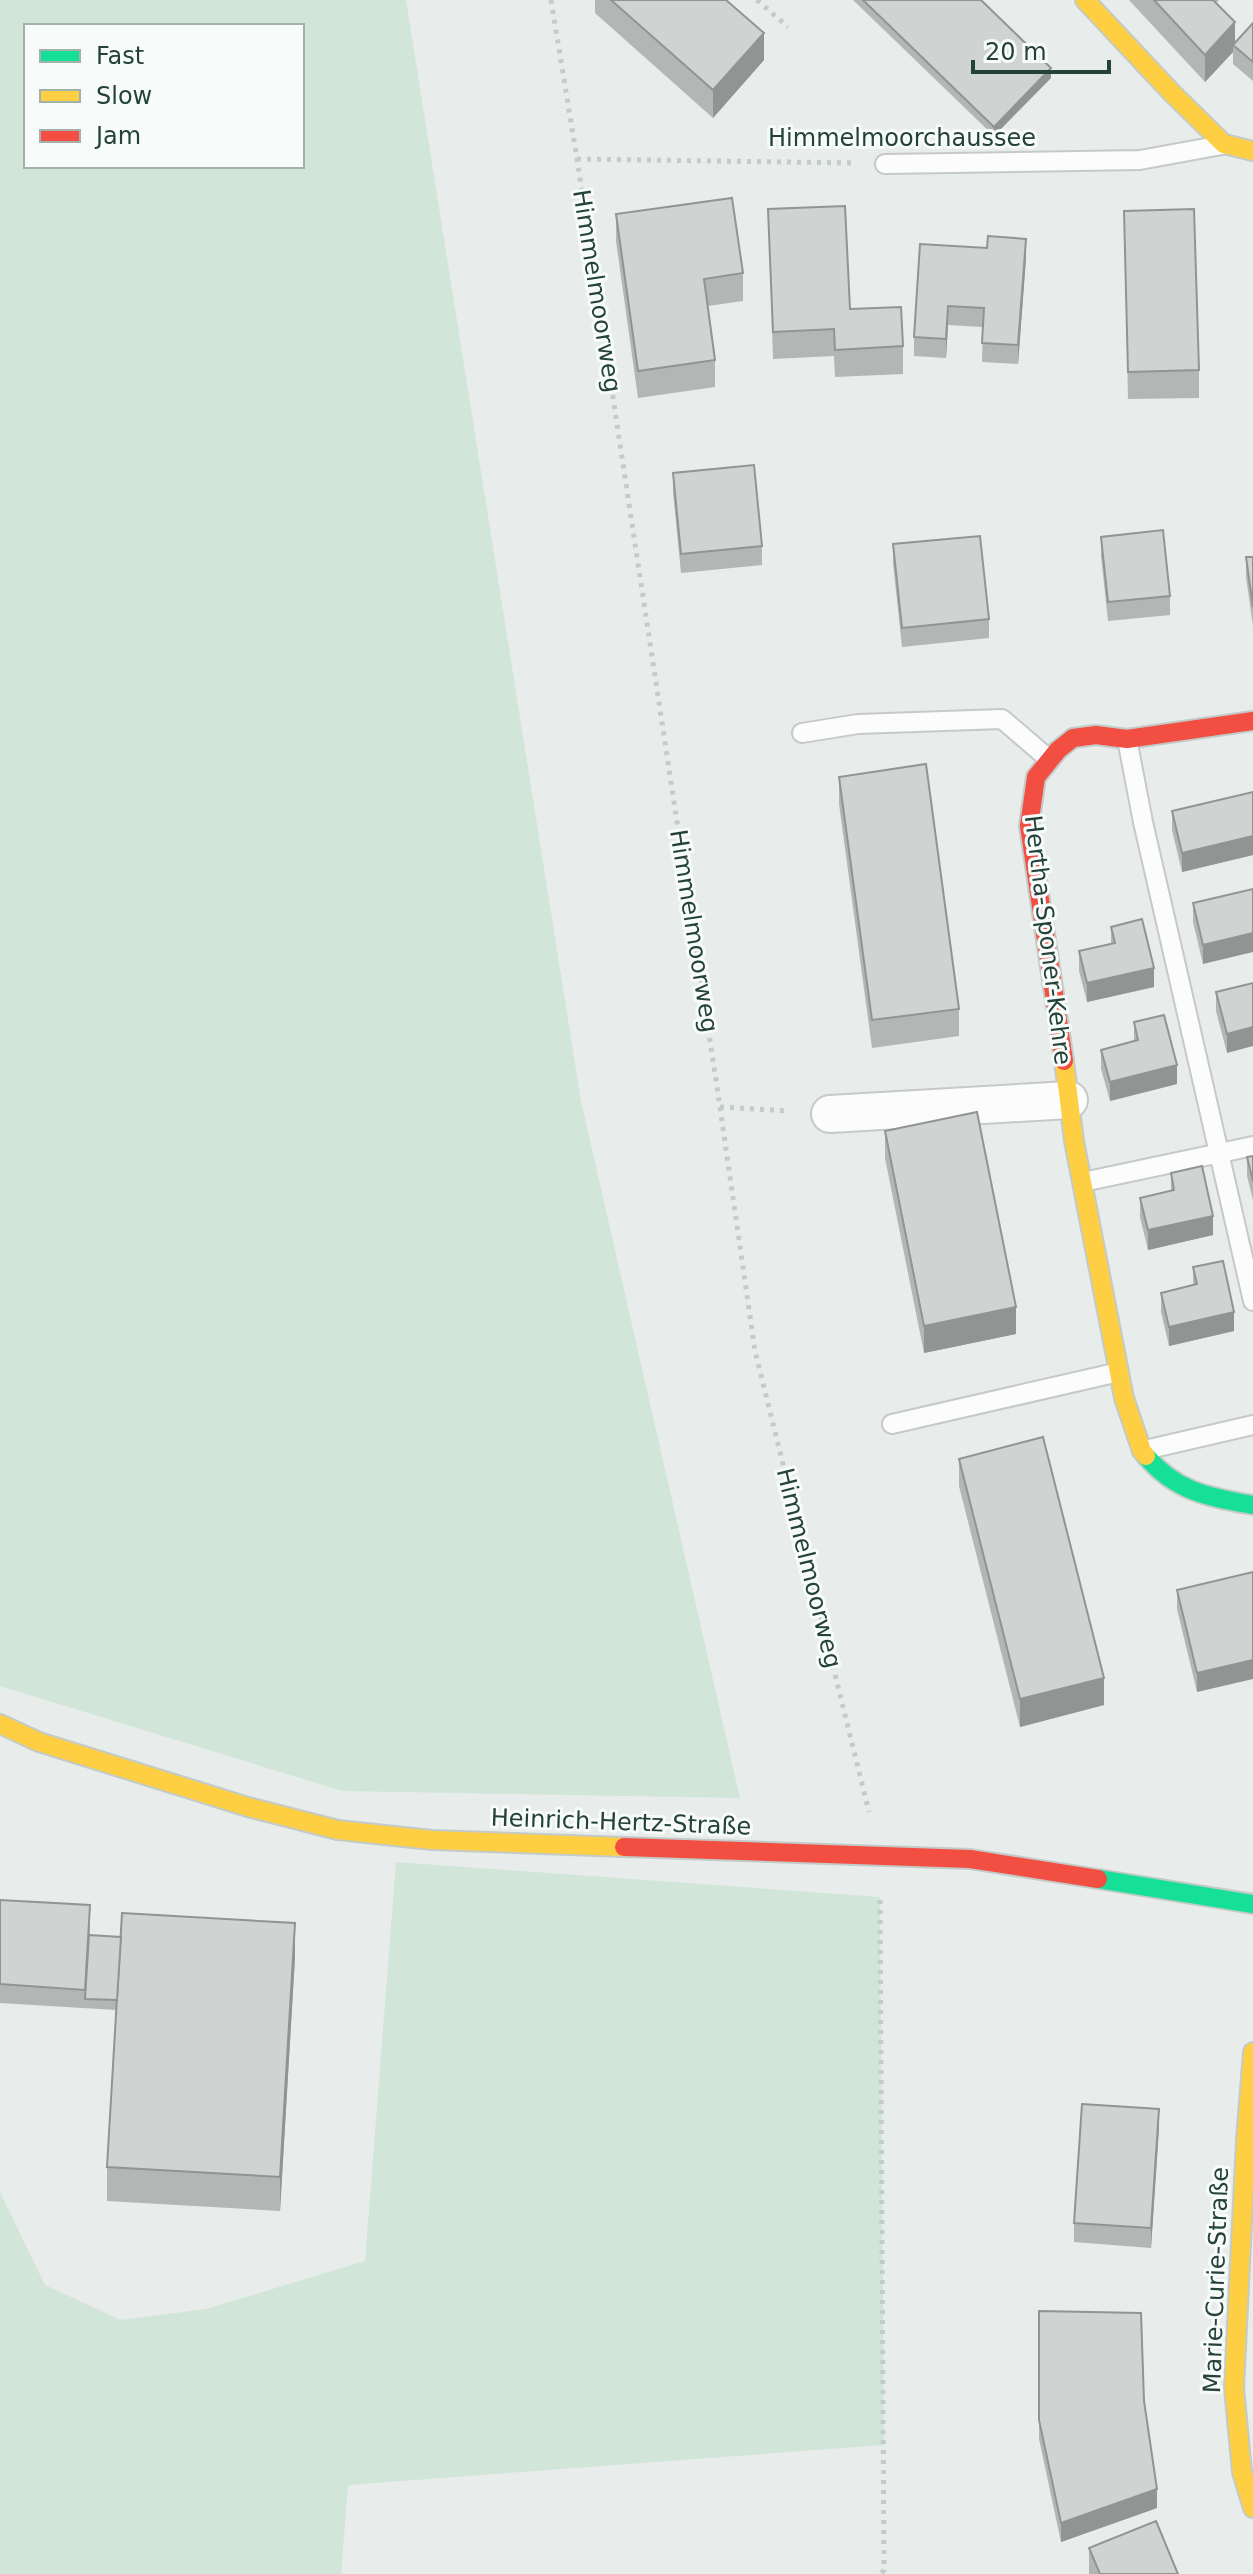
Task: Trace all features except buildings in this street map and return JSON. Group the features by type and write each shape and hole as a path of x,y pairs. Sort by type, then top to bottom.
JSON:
{"street":[{"path":"1085,0 1224,144"},
{"name":"Himmelmoorchaussee","path":"1224,144 1253,151"},
{"name":"Hertha-Sponer-Kehre","path":"1253,721 1127,739 1096,735 1073,738 1036,777 1029,826 1074,1141 1124,1398 1142,1451 1158,1470 1178,1485 1212,1498 1253,1505"},
{"name":"Hertha-Sponer-Kehre","path":"830,1114 1069,1100"},
{"name":"Heinrich-Hertz-Straße","path":"0,1724 39,1742 248,1807 338,1830 432,1840 970,1859 1253,1904"},
{"name":"Marie-Curie-Straße","path":"1253,2052 1234,2388 1242,2472 1253,2508"}],"lane":[{"name":"Himmelmoorchaussee","path":"885,164 1140,160 1224,144"},
{"path":"802,733 858,724 1002,719 1050,760"},
{"path":"1127,739 1143,822 1253,1301"},
{"path":"1083,1182 1253,1146"},
{"path":"892,1424 1119,1372"},
{"path":"1142,1451 1253,1425"}],"path":[{"name":"Himmelmoorweg","path":"551,0 755,1351 880,1854 884,2554 881,2574"},
{"path":"757,0 788,27"},
{"name":"Himmelmoorchaussee","path":"577,159 885,164"},
{"path":"720,1107 830,1114"}],"green space":[{"path":"0,0 406,0 581,1101 740,1798 342,1791 0,1686"},
{"path":"396,1862 880,1897 884,2445 348,2485 341,2574 0,2574 0,2192 45,2285 121,2320 206,2309 365,2261"}],"traffic: fast":[{"path":"1146,1456 1169,1478 1194,1491 1253,1505"},
{"path":"1098,1879 1253,1904"}],"traffic: slow":[{"path":"1085,0 1224,144 1253,151"},
{"path":"1064,1061 1074,1141 1124,1398 1146,1456"},
{"path":"0,1724 39,1742 248,1807 338,1830 432,1840 624,1847"},
{"path":"1253,2052 1234,2388 1242,2472 1253,2508"}],"traffic: jam":[{"path":"1064,1061 1029,826 1036,777 1058,750 1073,738 1096,735 1127,739 1253,721"},
{"path":"624,1847 970,1859 1098,1879"}]}
